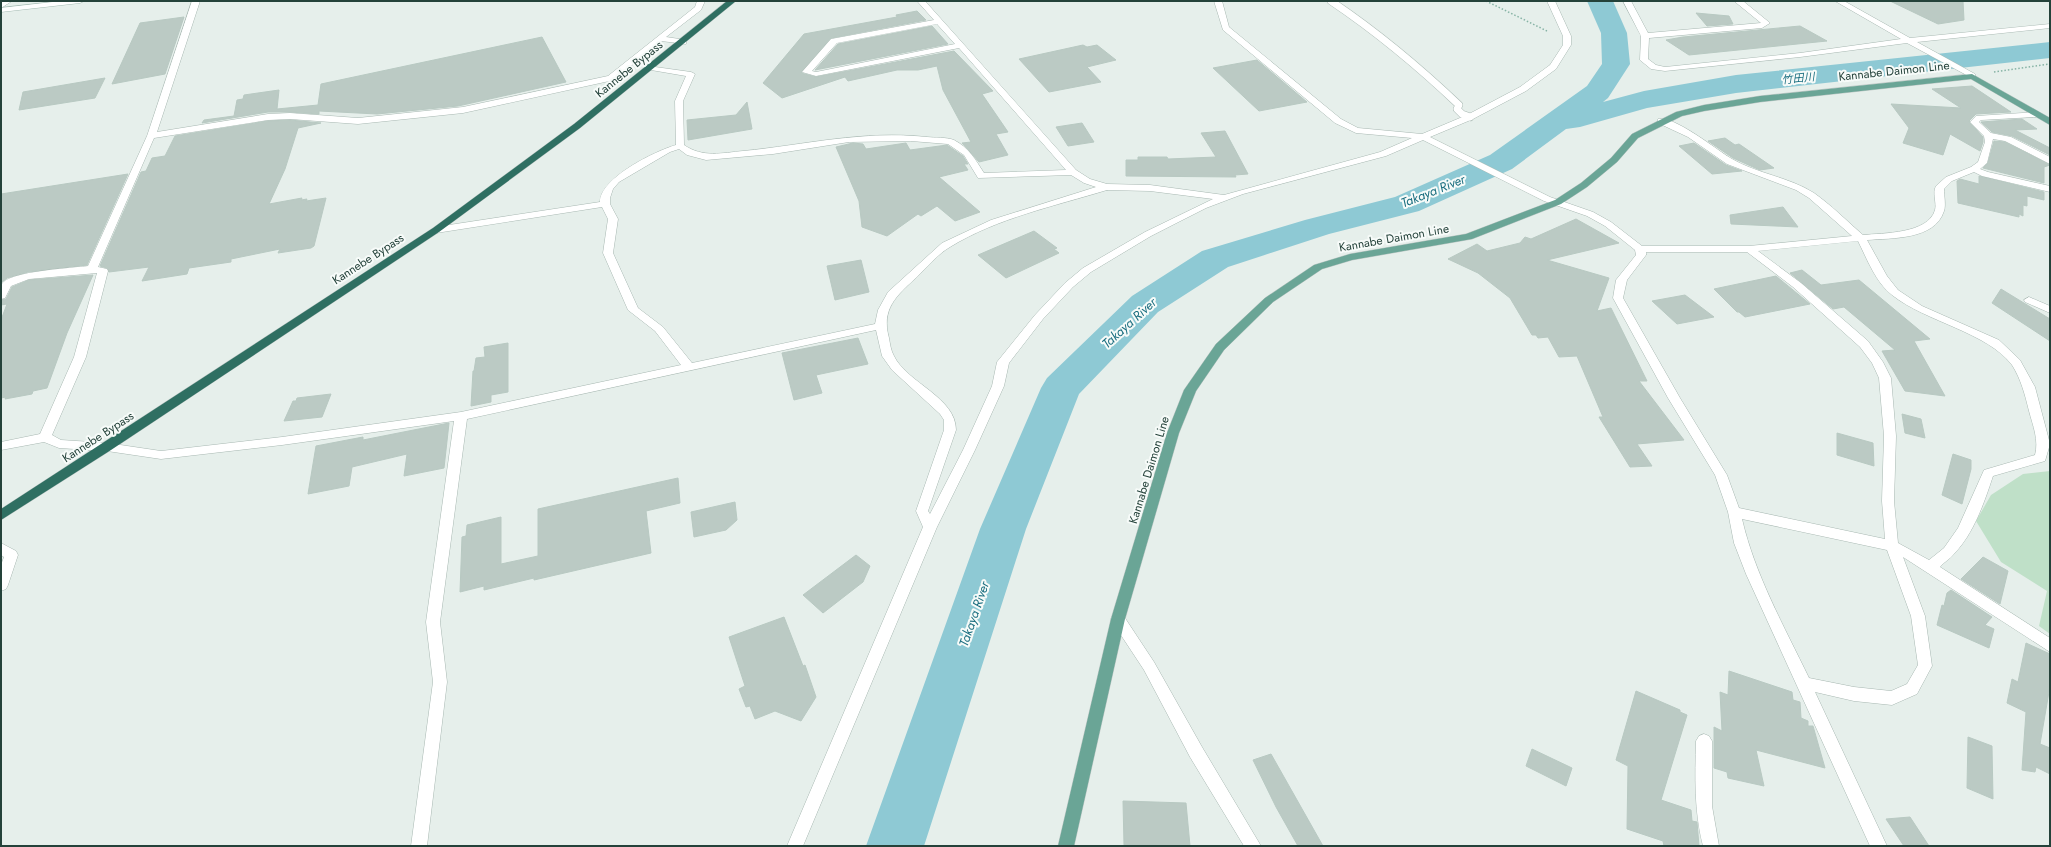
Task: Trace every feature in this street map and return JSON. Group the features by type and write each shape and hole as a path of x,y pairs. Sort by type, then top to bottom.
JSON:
{"highway":[{"name":"Kannebe Bypass","path":"1,515 107,447 436,230 577,126 651,68 732,1"}],"main road":[{"path":"1969,74 2050,122"},
{"name":"Kannabe Daimon Line","path":"1066,846 1118,619 1173,433 1190,390 1220,347 1269,300 1318,267 1350,257 1468,237 1552,201 1572,195 1608,165 1635,136 1661,121 1698,109 1753,100 1969,74"}],"street":[{"path":"1,6 8,1"},
{"path":"1,10 80,1"},
{"path":"92,269 151,136 196,1"},
{"path":"151,136 268,117 290,116 358,121 463,110 611,78 698,8 701,1"},
{"path":"921,1 962,45 1073,172 1087,181 1106,187 1150,188 1222,197"},
{"path":"1218,1 1221,6 1222,21 1226,28 1338,122 1356,130 1425,138 1552,201 1576,208 1608,224 1640,249 1749,249 1909,233 1932,224 1940,210 1939,188 1949,179 1974,169 1982,163 1989,142 1988,135"},
{"path":"794,846 930,527 969,450 998,386 1003,362 1039,317 1069,285 1087,270 1148,234 1222,197 1383,154 1425,138 1470,117 1523,89 1553,67 1567,45 1567,36 1551,1"},
{"path":"1628,1 1645,36 1644,60 1654,67 1665,69 2050,26"},
{"path":"1645,36 1762,26 1766,23 1738,1"},
{"path":"1839,1 1969,74"},
{"path":"939,21 834,41 806,72 816,74 962,45"},
{"path":"660,39 683,42"},
{"path":"651,68 691,74 679,101 680,146"},
{"path":"2036,114 1979,118 1974,122 1988,135 2008,139 2050,161"},
{"path":"1661,121 1691,135 1730,162 1799,188 1828,209 1861,238 1882,277 1894,292 1918,308 1995,344 2016,363 2029,387 2044,444 2041,458 1988,473 1976,509 1951,550 1933,564 1931,568"},
{"path":"680,146 690,153 706,157 774,151 849,139 911,138 950,142 967,153 981,176 1073,172"},
{"path":"680,146 667,150 616,180 608,189 605,204 613,219 608,253 634,310 659,329 688,366"},
{"path":"1974,169 1985,174 2050,189"},
{"path":"930,527 922,511 950,430 950,420 944,411 896,367 888,356 880,326 883,310 892,294 946,245 994,222 1106,187"},
{"path":"436,230 605,204"},
{"path":"1640,249 1640,255 1619,285 1618,298 1674,398 1721,475 1753,574 1806,684 1879,846"},
{"path":"1749,249 1797,285 1864,344 1877,362 1884,378 1890,436 1888,501 1892,546 1918,616 1925,666 1912,689 1892,698 1806,684"},
{"path":"1,296 7,284 27,276 92,269 103,271 80,357 45,438"},
{"path":"2029,300 2050,310"},
{"path":"1,446 45,438 59,444 107,447 161,455 282,441 461,416 688,366 880,326"},
{"path":"419,846 440,682 433,622 461,416"},
{"path":"1734,512 1892,546 1931,568 2014,620 2050,646"},
{"path":"1,548 12,555 1,585"},
{"path":"1118,619 1149,666 1196,752 1253,846"},
{"path":"1704,741 1702,783 1704,822 1710,846"}],"lane":[{"path":"1331,1 1365,26 1439,86 1459,105 1458,109 1462,114 1470,117"}],"path":[{"path":"1486,1 1538,27 1555,34 1567,36"},
{"path":"1969,74 2050,64"}],"green space":[{"path":"2050,471 2050,634 2039,626 2047,591 2001,562 1976,521 1991,495 2023,474"}],"building":[{"path":"1890,1 1963,1 1964,20 1938,24"},
{"path":"917,11 926,20 831,38 801,73 816,77 954,51 993,91 982,94 1008,132 996,134 1008,155 979,162 962,143 971,142 943,90 937,66 918,70 897,70 848,81 845,77 782,98 763,83 804,34 897,17 896,15"},
{"path":"1696,13 1729,16 1733,24 1707,26"},
{"path":"184,17 165,74 112,84 140,23"},
{"path":"932,26 948,44 815,70 838,44"},
{"path":"1800,26 1827,41 1689,55 1666,40 1683,37"},
{"path":"542,37 566,82 458,106 377,114 319,111 319,114 268,112 202,123 204,120 234,116 237,100 243,99 244,95 279,90 277,109 318,105 321,84"},
{"path":"1083,45 1087,47 1097,45 1116,60 1087,67 1101,82 1049,92 1019,59"},
{"path":"1257,60 1307,102 1259,111 1213,68"},
{"path":"105,78 95,98 19,110 23,92"},
{"path":"1972,86 2011,112 1976,114 1969,121 1983,137 1980,151 1950,134 1943,155 1903,143 1909,128 1891,104 1961,108 1932,89"},
{"path":"747,102 752,129 688,140 687,120 736,115"},
{"path":"2022,119 2037,129 2015,130 2050,148 2050,155 2012,136 1992,132 1981,122"},
{"path":"290,120 321,123 298,128 285,169 269,204 302,198 301,200 307,199 306,201 326,198 314,246 311,248 278,253 280,249 231,259 231,262 189,268 187,274 142,281 149,267 109,272 107,268 100,266 141,172 146,171 152,158 165,156 175,136 268,121"},
{"path":"1082,123 1094,142 1068,146 1056,127"},
{"path":"1225,131 1248,174 1235,175 1236,177 1126,176 1126,160 1138,160 1138,157 1167,157 1168,159 1216,157 1201,133"},
{"path":"1725,138 1735,145 1739,144 1774,168 1760,170 1733,158 1708,141"},
{"path":"1994,141 2005,142 2050,165 2044,167 2044,183 1983,168 1988,163"},
{"path":"853,143 863,144 866,149 906,143 910,150 947,145 963,156 968,164 964,164 968,170 939,177 980,212 955,221 937,206 921,216 918,214 887,236 862,227 859,201 836,147"},
{"path":"1694,143 1726,165 1742,171 1712,174 1679,146"},
{"path":"128,174 87,265 28,272 7,278 1,283 1,194"},
{"path":"1979,176 2044,192 2044,200 2027,196 2027,206 2023,205 2023,216 2019,214 2019,217 1958,203 1957,181 1960,179 1979,184"},
{"path":"1783,207 1798,227 1731,224 1730,215"},
{"path":"1576,219 1619,243 1547,260 1609,278 1597,311 1611,308 1647,381 1639,381 1684,440 1637,444 1652,466 1630,467 1599,417 1603,417 1577,356 1559,357 1548,337 1538,338 1536,335 1532,335 1510,298 1478,273 1448,259 1477,244 1487,251 1520,243 1525,237 1531,239"},
{"path":"1034,231 1057,248 1054,249 1059,253 1006,278 978,255"},
{"path":"861,260 869,292 835,300 827,266"},
{"path":"1802,270 1821,285 1859,280 1930,339 1914,341 1945,396 1905,391 1882,351 1895,350 1844,307 1833,309 1790,273"},
{"path":"93,275 67,333 47,388 33,391 32,394 5,399 6,397 1,398 1,320 7,304 1,305 1,300 6,299 12,287 29,280"},
{"path":"1776,276 1810,304 1745,317 1737,312 1714,289"},
{"path":"2001,289 2050,319 2050,341 1992,303"},
{"path":"1685,295 1714,317 1677,324 1652,301"},
{"path":"858,338 868,364 816,375 822,393 794,400 782,353"},
{"path":"508,343 508,392 491,395 491,402 471,406 473,371 476,358 485,357 484,347"},
{"path":"331,394 322,417 284,421 293,401 296,401 297,398"},
{"path":"1902,414 1921,419 1925,438 1905,433"},
{"path":"449,423 444,468 404,476 407,454 352,467 349,486 308,494 316,446 363,437 363,440"},
{"path":"1837,433 1873,443 1874,466 1837,455"},
{"path":"1953,454 1971,460 1971,469 1962,504 1942,495"},
{"path":"678,478 680,503 646,511 651,553 534,580 534,578 484,590 484,586 460,592 462,537 466,536 467,525 501,517 501,564 538,556 538,509"},
{"path":"735,502 737,520 726,530 694,537 691,512"},
{"path":"856,555 870,566 863,582 823,613 803,595"},
{"path":"1983,557 2008,571 2000,604 1961,579"},
{"path":"1951,590 1992,617 1985,625 1994,629 1989,648 1937,625 1942,605 1944,606 1947,593"},
{"path":"784,617 803,666 805,665 816,697 801,721 775,711 755,719 750,706 746,707 739,689 745,686 729,637"},
{"path":"2026,643 2050,654 2050,686 2040,744 2050,748 2050,774 2036,767 2035,772 2022,770 2026,712 2007,703 2012,679 2018,682"},
{"path":"1729,671 1792,692 1793,700 1800,702 1801,718 1808,721 1808,726 1813,726 1825,768 1756,750 1764,786 1728,778 1727,772 1714,768 1714,727 1722,731 1720,692 1728,695"},
{"path":"1636,691 1680,710 1680,712 1687,715 1661,800 1691,810 1692,821 1697,822 1699,846 1664,846 1663,841 1627,829 1628,766 1616,760"},
{"path":"1968,737 1992,746 1993,799 1967,788"},
{"path":"1532,749 1572,768 1566,786 1526,766"},
{"path":"1271,754 1323,846 1298,846 1276,807 1253,760"},
{"path":"1123,801 1186,803 1190,846 1124,845"},
{"path":"1910,817 1929,846 1904,846 1886,819"}],"waterway":[{"name":"Takaya River","path":"895,846 1003,529 1061,388 1145,304 1215,259 1317,227 1407,204 1501,162 1598,92 1616,64 1614,33 1600,1"},
{"name":"竹田川","path":"1569,121 1644,100 1736,84 2050,50"}]}
